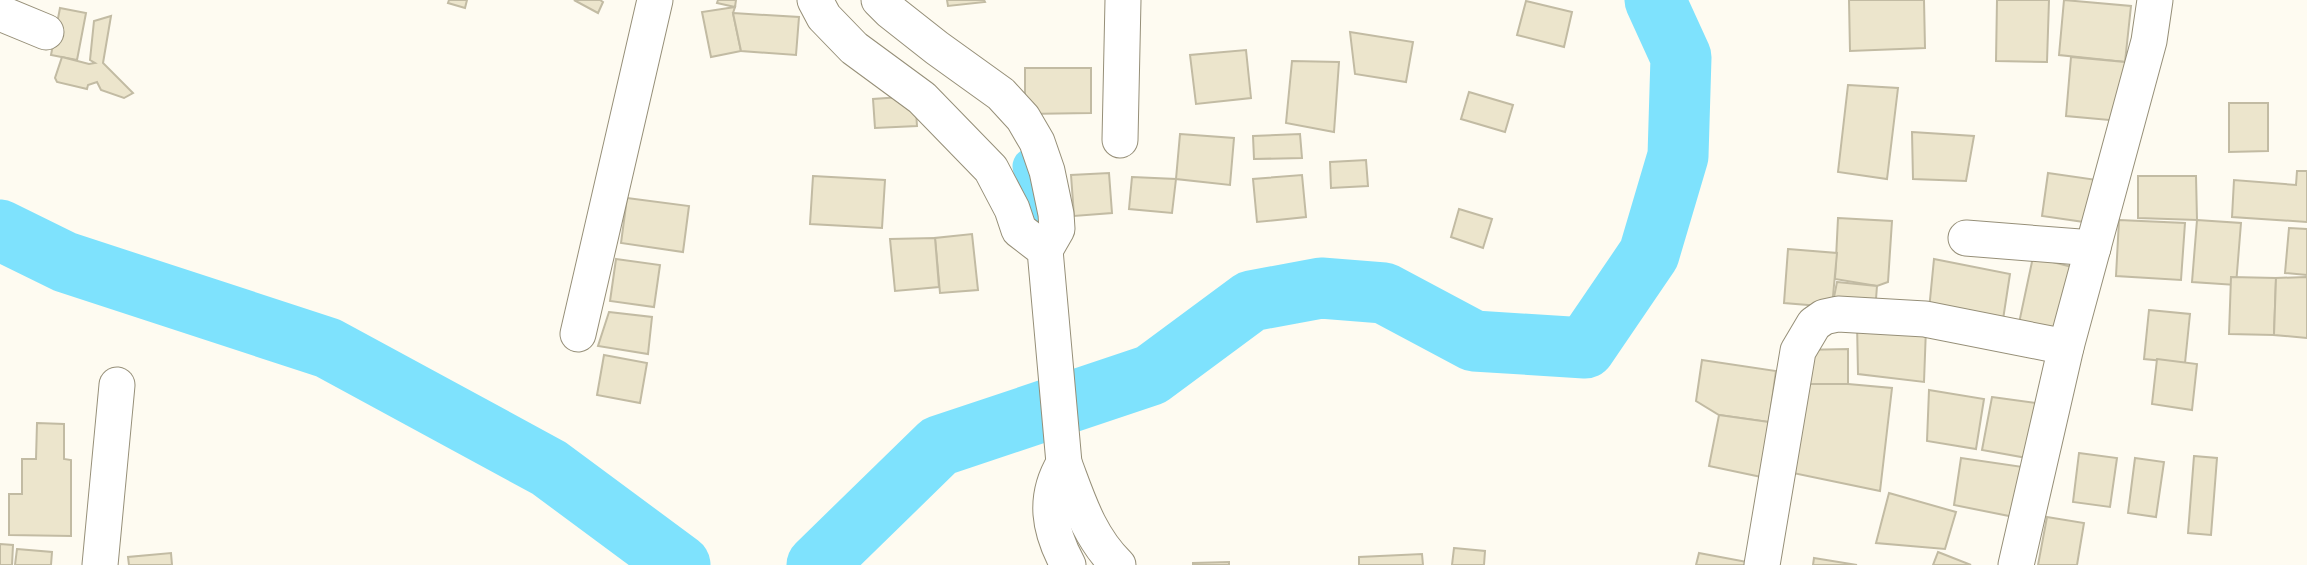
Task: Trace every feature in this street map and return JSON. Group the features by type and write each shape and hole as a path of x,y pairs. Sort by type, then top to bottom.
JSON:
{"street":[{"path":"578,334 655,0"},
{"path":"815,0 824,17 854,48 922,98 983,160 991,169 1020,230 1046,256"},
{"path":"879,0 928,41 1001,94 1023,118 1037,142 1047,171 1056,214 1057,229 1046,256 1063,452 1082,514 1106,553 1118,565"},
{"path":"1120,141 1124,0"},
{"path":"2016,565 2066,348 2149,41 2155,0"},
{"path":"0,13 46,32"},
{"path":"1966,238 2093,248"},
{"path":"1762,565 1798,351 1814,324 1824,317 1838,314 1925,318 2066,348"},
{"path":"100,565 117,385"},
{"path":"1063,452 1050,498 1053,528 1068,565"}],"building":[{"path":"449,0 467,0 465,8 448,3"},
{"path":"574,0 600,0 603,2 598,13"},
{"path":"718,0 736,0 735,7 717,3"},
{"path":"947,0 984,0 985,2 948,6"},
{"path":"1849,0 1924,0 1925,48 1850,51"},
{"path":"1997,0 2049,0 2047,62 1996,61"},
{"path":"2064,0 2131,6 2125,62 2059,55"},
{"path":"1526,1 1572,12 1564,47 1517,35"},
{"path":"735,7 733,13 741,51 711,57 702,12"},
{"path":"60,8 86,13 77,60 51,55"},
{"path":"733,13 799,17 796,55 741,51"},
{"path":"111,16 103,63 133,93 124,98 101,90 97,82 88,85 87,89 57,82 55,78 62,57 95,63 90,60 94,21"},
{"path":"1350,32 1413,42 1406,82 1355,74"},
{"path":"1246,50 1251,98 1196,104 1190,55"},
{"path":"2071,57 2125,62 2120,121 2066,116"},
{"path":"1292,61 1339,62 1334,132 1286,123"},
{"path":"1025,68 1091,68 1091,113 1025,114"},
{"path":"1848,85 1898,88 1887,179 1838,172"},
{"path":"1469,92 1513,105 1505,132 1461,119"},
{"path":"915,96 917,126 875,128 873,99"},
{"path":"2229,103 2268,103 2268,151 2229,152"},
{"path":"1912,132 1974,136 1966,181 1913,179"},
{"path":"1180,134 1234,138 1230,185 1176,179"},
{"path":"1300,134 1302,158 1254,159 1253,136"},
{"path":"1366,160 1368,186 1331,188 1330,162"},
{"path":"2297,171 2307,171 2307,222 2232,217 2234,180 2296,185"},
{"path":"1109,173 1112,213 1074,216 1071,175"},
{"path":"2048,173 2097,180 2091,223 2042,216"},
{"path":"1302,175 1306,217 1257,222 1253,179"},
{"path":"813,176 885,180 882,228 810,224"},
{"path":"2138,176 2196,176 2197,220 2138,218"},
{"path":"1132,177 1176,179 1172,213 1129,209"},
{"path":"627,198 689,206 683,252 621,243"},
{"path":"1459,209 1492,219 1483,248 1451,237"},
{"path":"1838,218 1892,221 1888,282 1877,286 1835,279"},
{"path":"2119,220 2185,223 2181,280 2116,276"},
{"path":"2197,220 2241,223 2236,285 2192,282"},
{"path":"2289,228 2307,229 2307,275 2285,273"},
{"path":"972,234 978,290 940,293 935,238"},
{"path":"935,238 939,287 895,291 890,239"},
{"path":"1788,249 1837,253 1832,307 1784,303"},
{"path":"2033,257 2076,268 2058,336 2019,323"},
{"path":"616,259 660,265 654,307 610,301"},
{"path":"1934,259 2010,274 2002,326 1929,310"},
{"path":"2231,277 2276,278 2274,335 2229,334"},
{"path":"2307,277 2307,338 2274,335 2276,278"},
{"path":"1837,282 1877,286 1875,312 1832,307"},
{"path":"2149,310 2190,314 2185,363 2144,359"},
{"path":"609,312 652,317 648,354 598,346"},
{"path":"1857,323 1926,328 1924,382 1858,374"},
{"path":"1848,349 1848,384 1801,384 1801,350"},
{"path":"604,355 647,363 640,403 597,395"},
{"path":"2157,359 2197,364 2192,410 2152,404"},
{"path":"1702,360 1776,371 1769,422 1719,415 1696,401"},
{"path":"1801,384 1892,388 1880,491 1793,473"},
{"path":"1929,390 1984,399 1976,449 1927,441"},
{"path":"1992,397 2044,404 2027,458 1982,450"},
{"path":"1719,415 1769,422 1766,478 1709,466"},
{"path":"37,423 64,424 64,459 71,460 71,536 9,535 9,494 22,494 22,459 36,459"},
{"path":"2079,453 2117,458 2110,507 2073,502"},
{"path":"2194,456 2217,458 2211,535 2188,533"},
{"path":"1961,458 2023,467 2019,518 1954,505"},
{"path":"2135,458 2164,462 2156,517 2128,513"},
{"path":"1889,493 1956,512 1945,549 1876,543"},
{"path":"2047,517 2084,523 2077,565 2038,565"},
{"path":"0,544 13,545 12,565 0,565"},
{"path":"1454,548 1485,551 1484,565 1452,565"},
{"path":"17,549 52,552 51,565 15,565"},
{"path":"1938,552 1971,565 1933,565"},
{"path":"171,553 172,565 129,565 128,557"},
{"path":"1699,553 1747,562 1746,565 1696,565"},
{"path":"1422,554 1423,565 1359,565 1359,557"},
{"path":"1814,558 1857,565 1813,565"},
{"path":"1229,562 1229,565 1193,565 1193,563"}],"waterway":[{"path":"817,565 939,446 1151,375 1251,301 1321,288 1384,293 1474,341 1585,348 1649,254 1678,156 1681,57 1655,0"},
{"path":"1030,166 1039,231"},
{"path":"0,230 65,262 328,348 549,468 680,565"}]}
